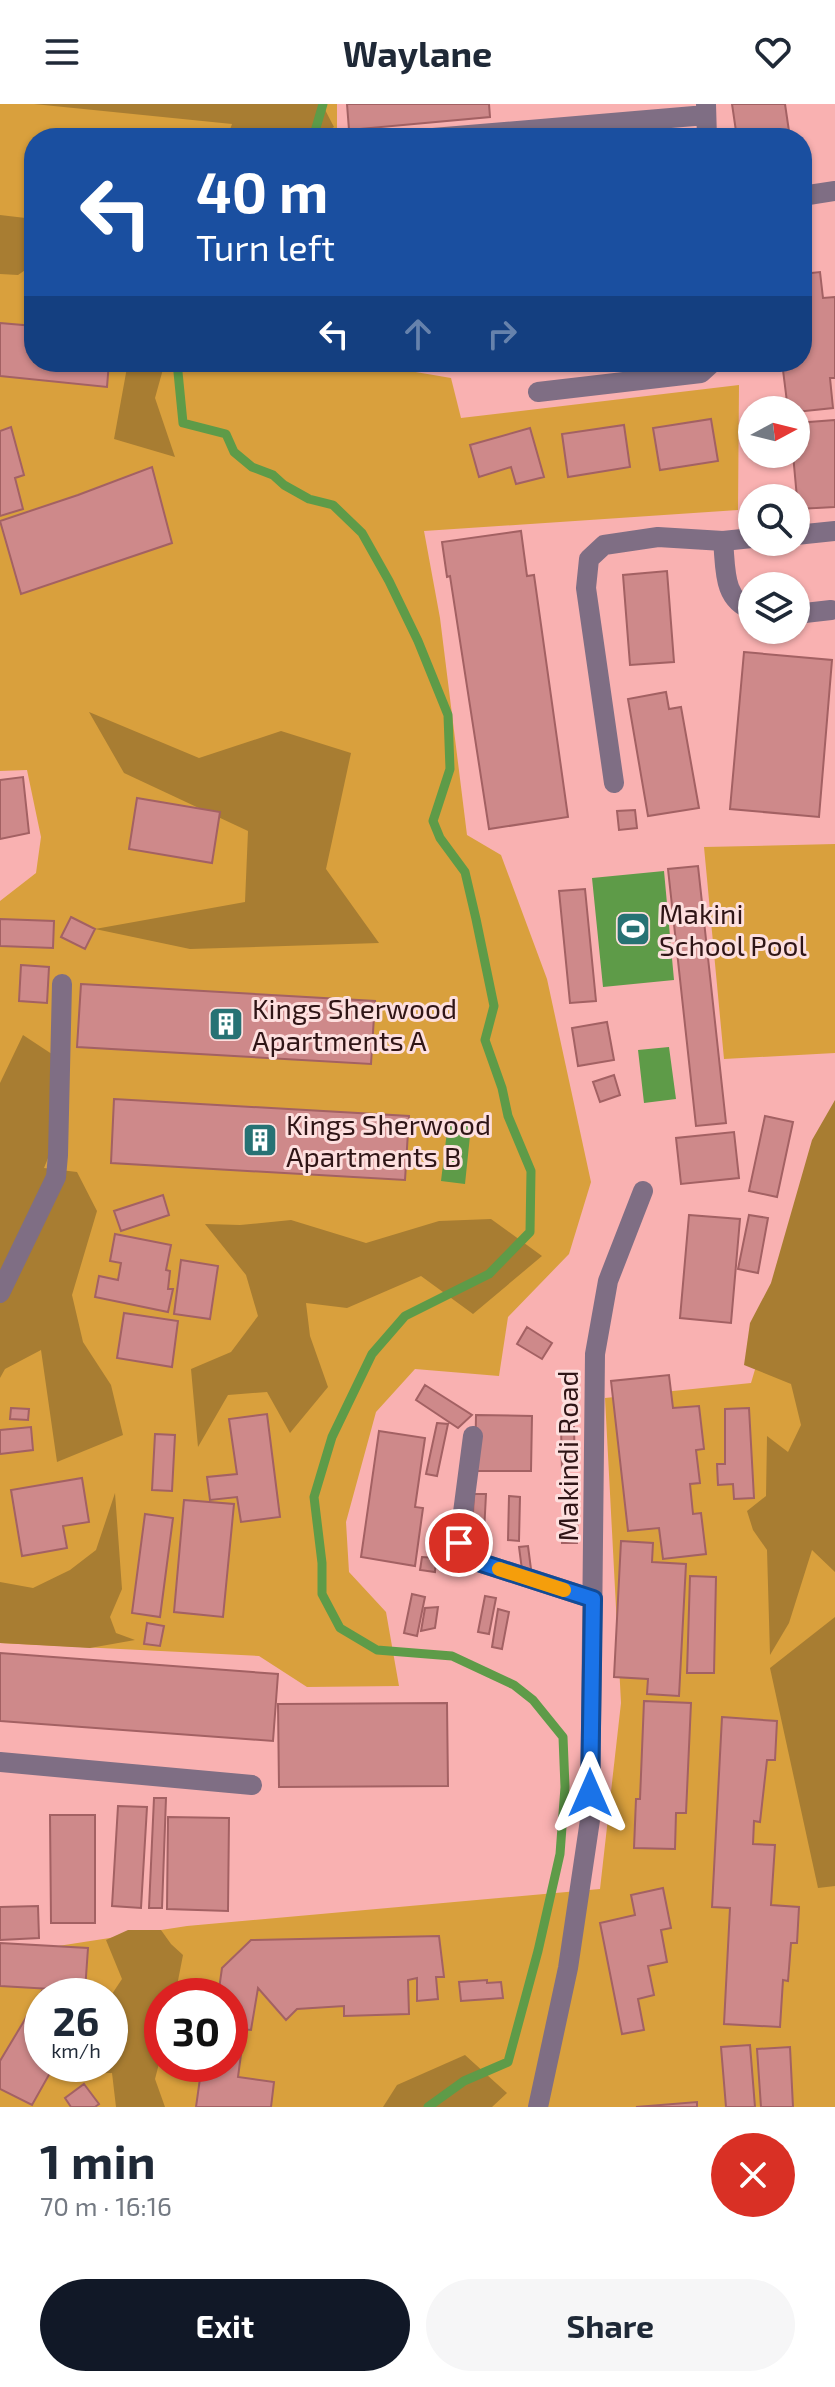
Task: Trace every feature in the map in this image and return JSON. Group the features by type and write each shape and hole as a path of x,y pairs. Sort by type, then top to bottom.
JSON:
{"street":[{"path":"527,128 706,109"},
{"path":"812,194 835,191"},
{"path":"538,392 702,372"},
{"path":"810,534 835,531"},
{"path":"614,783 586,588 589,559 604,545 658,537 738,539"},
{"path":"723,541 731,596 738,602"},
{"path":"810,612 831,610"},
{"path":"0,1293 56,1177 62,984"},
{"name":"Makindi Road","path":"538,2107 568,1968 590,1820 595,1354 608,1281 643,1191"},
{"path":"473,1436 459,1543 464,1554 472,1560 593,1599"},
{"path":"0,1762 252,1785"}],"shaded area":[{"path":"0,104 337,104 337,128 24,128 24,372 416,372 451,378 461,418 739,385 738,510 424,531 440,618 467,835 501,855 547,979 591,1182 569,1254 508,1317 499,1376 415,1369 376,1412 346,1522 349,1572 386,1612 399,1686 307,1687 259,1656 0,1643 0,901 36,873 41,837 27,770 0,771"},
{"path":"34,104 322,104 334,127 231,128 232,124"},
{"path":"0,215 24,218 24,271 18,275 0,274"},
{"path":"126,372 162,372 155,398 175,457 114,439"},
{"path":"89,712 199,758 281,731 351,753 326,869 379,943 190,949 95,929 245,902 248,831 124,773"},
{"path":"835,844 835,1053 724,1059 704,847"},
{"name":"Makini School Pool","path":"664,871 674,980 603,987 592,878"},
{"path":"23,1035 67,1064 57,1136 44,1168 77,1172 97,1211 72,1295 83,1342 111,1385 123,1435 57,1462 41,1350 5,1369 0,1378 0,1083"},
{"path":"669,1047 676,1099 644,1103 638,1050"},
{"path":"835,1100 835,1572 812,1550 789,1623 770,1655 767,1550 753,1530 747,1511 766,1496 767,1436 788,1452 801,1425 791,1384 744,1365 750,1323 771,1283 812,1140"},
{"path":"835,1101 835,2107 0,2107 0,1955 187,1926 600,1889 621,1703 605,1398 751,1383"},
{"path":"448,1123 471,1126 465,1184 441,1181"},
{"path":"491,1219 542,1256 473,1314 421,1276 347,1308 306,1303 310,1336 328,1387 290,1433 267,1392 228,1395 198,1447 191,1369 231,1352 258,1316 246,1275 205,1224 240,1225 291,1220 366,1243 439,1221"},
{"path":"115,1493 122,1589 110,1617 116,1633 135,1640 90,1648 0,1643 0,1582 33,1588 70,1570 96,1550"},
{"path":"835,1617 835,1886 818,1888 770,1668"},
{"path":"128,1930 161,1930 183,1955 179,1978 144,1978 144,2082 156,2082 165,2107 116,2107 113,2082 128,2082 128,1978 122,1978 106,1940"},
{"path":"465,2055 507,2093 492,2107 383,2107 397,2085"}],"building":[{"path":"347,104 489,104 490,117 349,128"},
{"path":"732,104 785,104 789,128 736,128"},
{"path":"820,272 823,298 835,297 835,378 830,378 833,408 810,410 810,396 786,396 783,372 812,372 812,273"},
{"path":"0,323 24,325 24,372 108,372 107,387 0,376"},
{"path":"711,419 718,461 660,470 653,428"},
{"path":"835,420 835,507 810,508 810,484 796,484 794,468 810,468 810,422"},
{"path":"624,425 630,467 568,477 562,434"},
{"path":"11,427 24,475 15,478 23,509 0,516 0,431"},
{"path":"530,428 544,477 516,484 511,467 479,477 470,445"},
{"path":"152,467 172,543 21,594 0,521"},
{"path":"521,531 527,576 534,575 568,817 489,829 450,576 447,577 442,542"},
{"path":"667,571 674,662 630,665 623,575"},
{"path":"744,652 832,660 819,817 730,809"},
{"path":"666,692 669,709 681,707 699,808 648,816 628,699"},
{"path":"23,777 29,833 0,839 0,780"},
{"path":"137,798 220,812 212,863 129,849"},
{"path":"635,810 637,828 619,830 617,811"},
{"path":"698,866 726,1123 696,1126 668,869"},
{"path":"585,889 596,1001 570,1003 559,891"},
{"path":"71,917 95,929 85,949 61,937"},
{"path":"0,919 54,921 53,948 0,946"},
{"path":"21,965 49,967 47,1003 19,1001"},
{"name":"Kings Sherwood Apartments A","path":"81,984 375,1001 371,1064 77,1047"},
{"path":"607,1022 614,1060 578,1066 572,1028"},
{"path":"614,1075 620,1095 600,1102 593,1082"},
{"name":"Kings Sherwood Apartments B","path":"114,1099 409,1116 405,1180 111,1163"},
{"path":"765,1116 793,1122 777,1197 749,1191"},
{"path":"734,1132 739,1178 681,1184 676,1138"},
{"path":"163,1195 169,1215 121,1231 114,1211"},
{"path":"689,1215 740,1219 731,1323 680,1318"},
{"path":"749,1215 768,1218 758,1273 738,1269"},
{"path":"115,1234 171,1245 166,1270 170,1271 168,1289 173,1289 168,1312 95,1297 99,1276 118,1280 121,1263 110,1261"},
{"path":"181,1260 218,1266 210,1319 174,1314"},
{"path":"124,1313 178,1321 172,1367 117,1358"},
{"path":"527,1327 552,1343 542,1359 517,1344"},
{"path":"669,1375 673,1408 699,1406 704,1449 696,1450 700,1483 690,1484 693,1514 701,1513 706,1554 663,1559 659,1528 628,1531 611,1381"},
{"path":"425,1385 472,1415 458,1428 416,1400"},
{"path":"11,1408 29,1409 28,1420 10,1419"},
{"path":"749,1408 754,1498 734,1499 733,1484 718,1485 717,1464 725,1464 725,1409"},
{"path":"267,1414 280,1517 241,1522 237,1497 210,1500 207,1477 237,1474 229,1419"},
{"path":"476,1415 532,1416 531,1471 475,1471"},
{"path":"437,1423 448,1424 437,1476 426,1474"},
{"path":"31,1427 33,1450 0,1454 0,1430"},
{"path":"561,1427 574,1427 575,1470 562,1471"},
{"path":"379,1431 425,1438 415,1507 423,1508 415,1566 361,1557"},
{"path":"155,1434 175,1435 172,1491 152,1490"},
{"path":"82,1478 89,1522 63,1526 67,1548 22,1556 11,1490"},
{"path":"474,1494 486,1494 484,1533 472,1533"},
{"path":"509,1496 520,1497 519,1541 508,1540"},
{"path":"184,1500 234,1504 223,1617 174,1612"},
{"path":"564,1501 578,1501 577,1543 562,1543"},
{"path":"145,1514 173,1518 160,1617 132,1613"},
{"path":"621,1541 653,1543 652,1562 686,1564 679,1696 647,1694 648,1679 614,1677"},
{"path":"528,1546 531,1569 522,1570 519,1547"},
{"path":"422,1557 436,1558 435,1572 420,1570"},
{"path":"690,1576 716,1577 714,1673 687,1673"},
{"path":"412,1594 425,1597 417,1636 404,1633"},
{"path":"485,1596 496,1598 489,1634 478,1632"},
{"path":"438,1607 435,1628 421,1631 425,1608"},
{"path":"498,1609 509,1612 502,1649 492,1647"},
{"path":"147,1623 164,1626 160,1646 144,1644"},
{"path":"0,1653 278,1674 273,1741 0,1721"},
{"path":"644,1701 691,1703 686,1813 676,1813 675,1849 634,1848 636,1799 640,1799"},
{"path":"447,1703 448,1786 279,1787 278,1704"},
{"path":"722,1717 777,1721 775,1760 767,1760 760,1822 754,1821 753,1844 775,1845 771,1905 799,1907 797,1943 791,1943 788,1981 783,1980 780,2027 724,2024 730,1908 712,1907"},
{"path":"154,1798 166,1798 162,1908 149,1908"},
{"path":"118,1806 147,1807 141,1908 112,1906"},
{"path":"50,1815 95,1815 95,1923 51,1923"},
{"path":"168,1817 229,1818 228,1911 167,1909"},
{"path":"663,1888 671,1928 661,1930 667,1962 648,1966 654,1995 638,1999 644,2030 622,2034 600,1923 635,1915 631,1895"},
{"path":"38,1906 39,1938 0,1940 0,1907"},
{"path":"439,1936 444,1977 436,1977 438,1999 417,2001 417,1978 408,1980 409,2014 344,2016 344,2006 297,2009 286,2020 258,1988 251,2030 248,2030 248,1978 221,1978 222,1968 251,1940"},
{"path":"0,1943 88,1948 86,1978 24,1978 24,1987 0,1986"},
{"path":"487,1980 487,1983 501,1982 503,1998 461,2001 459,1982"},
{"path":"24,2021 24,2082 45,2082 32,2105 0,2089 0,2061"},
{"path":"750,2045 755,2107 726,2107 721,2047"},
{"path":"790,2047 793,2107 761,2107 757,2049"},
{"path":"248,2078 274,2082 271,2107 196,2107 199,2082 248,2082"},
{"path":"84,2084 99,2104 95,2107 71,2107 65,2098"},
{"path":"697,2102 697,2107 636,2107"}],"waterway":[{"path":"316,128 323,104"},
{"path":"178,372 183,423 226,434 234,452 252,467 273,475 309,499 333,505 362,533 418,641 448,715 450,769 433,821 440,838 465,872 494,1006 485,1040 508,1116 531,1171 530,1232 489,1274 405,1316 372,1354 332,1437 314,1497 322,1563 322,1594 340,1628 377,1650 452,1656 514,1685 533,1700 563,1737 565,1787 560,1854 508,2062 464,2081 428,2107"}],"slow traffic":[{"path":"499,1569 564,1590"}],"place":[{"name":"Makini School Pool","path":"633,929"},
{"name":"Kings Sherwood Apartments A","path":"226,1024"},
{"name":"Kings Sherwood Apartments B","path":"260,1140"}],"route":[{"path":"459,1543 464,1554 472,1560 593,1599 590,1793"}]}
